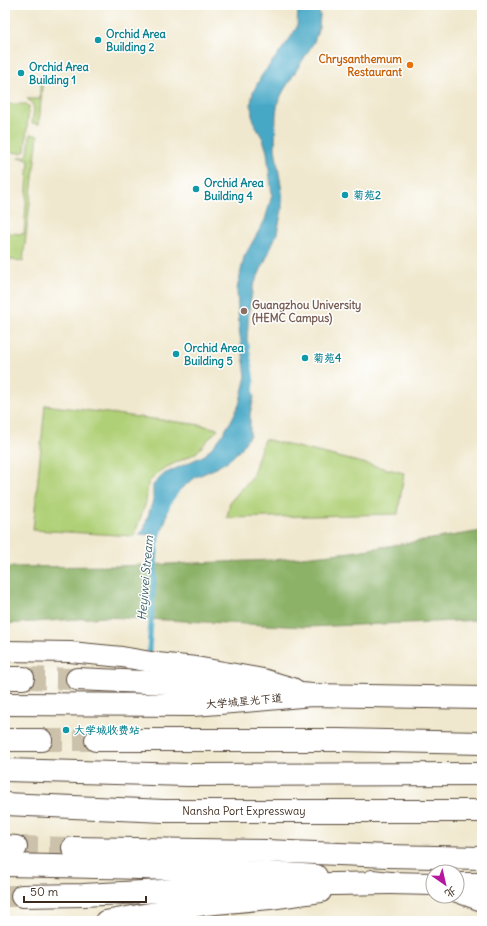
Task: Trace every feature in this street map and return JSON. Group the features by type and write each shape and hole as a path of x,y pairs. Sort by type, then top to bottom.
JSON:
{"main road":[{"path":"77,679 190,684 312,695"},
{"name":"大学城星光下道","path":"5,704 193,705 312,695 482,698"},
{"path":"5,740 41,740"},
{"path":"96,740 273,740 482,743"},
{"path":"5,770 188,775 482,774"},
{"name":"Nansha Port Expressway","path":"5,804 164,811 482,811"},
{"path":"73,848 266,851 380,856 482,858"},
{"path":"9,853 390,883"},
{"path":"22,896 83,895 279,885 425,884"},
{"path":"465,884 482,884"},
{"path":"465,894 482,900"}],"street":[{"path":"5,651 70,652 196,667 263,679 312,695"},
{"path":"105,921 206,905 270,899 390,883"}],"green space":[{"path":"40,76 43,76 39,124 32,123 33,106 27,99 40,99"},
{"path":"5,104 26,104 29,106 25,151 22,153 5,152"},
{"path":"30,134 38,136 23,261 5,259 5,233 24,234 29,159 18,157 24,157 28,154"},
{"path":"45,405 201,425 218,429 196,453 161,470 148,483 146,502 134,536 33,530"},
{"path":"264,439 404,473 398,514 227,518 230,502 252,477"},
{"path":"482,531 482,620 306,627 105,617 5,624 5,567 119,566 273,560 351,552"}],"water":[{"path":"298,5 318,5 320,15 319,27 314,42 278,102 276,114 275,148 282,192 282,210 277,233 253,287 249,310 247,340 250,382 254,397 250,414 250,435 241,449 228,461 196,477 168,499 167,516 162,530 153,534 139,535 144,529 153,500 153,485 164,474 205,455 220,438 239,405 246,376 239,328 237,289 244,257 265,220 272,195 267,152 263,139 252,116 251,103 253,92 262,75 297,27"}],"waterway":[{"name":"Heyiwei Stream","path":"247,345 252,383 251,395"},
{"name":"Heyiwei Stream","path":"165,512 170,500 178,489"},
{"name":"Heyiwei Stream","path":"149,651 157,537 161,525"}],"tunnel":[{"path":"23,678 77,679"},
{"path":"41,740 96,740"},
{"path":"16,847 73,848"},
{"path":"5,896 22,896"}],"place":[{"name":"Orchid Area Building 2","path":"98,40"},
{"name":"Chrysanthemum Restaurant","path":"410,65"},
{"name":"Orchid Area Building 1","path":"21,73"},
{"name":"Orchid Area Building 4","path":"196,189"},
{"name":"菊苑2","path":"345,195"},
{"name":"Guangzhou University (HEMC Campus)","path":"244,311"},
{"name":"Orchid Area Building 5","path":"176,354"},
{"name":"菊苑4","path":"305,358"},
{"name":"大学城收费站","path":"66,730"}]}
